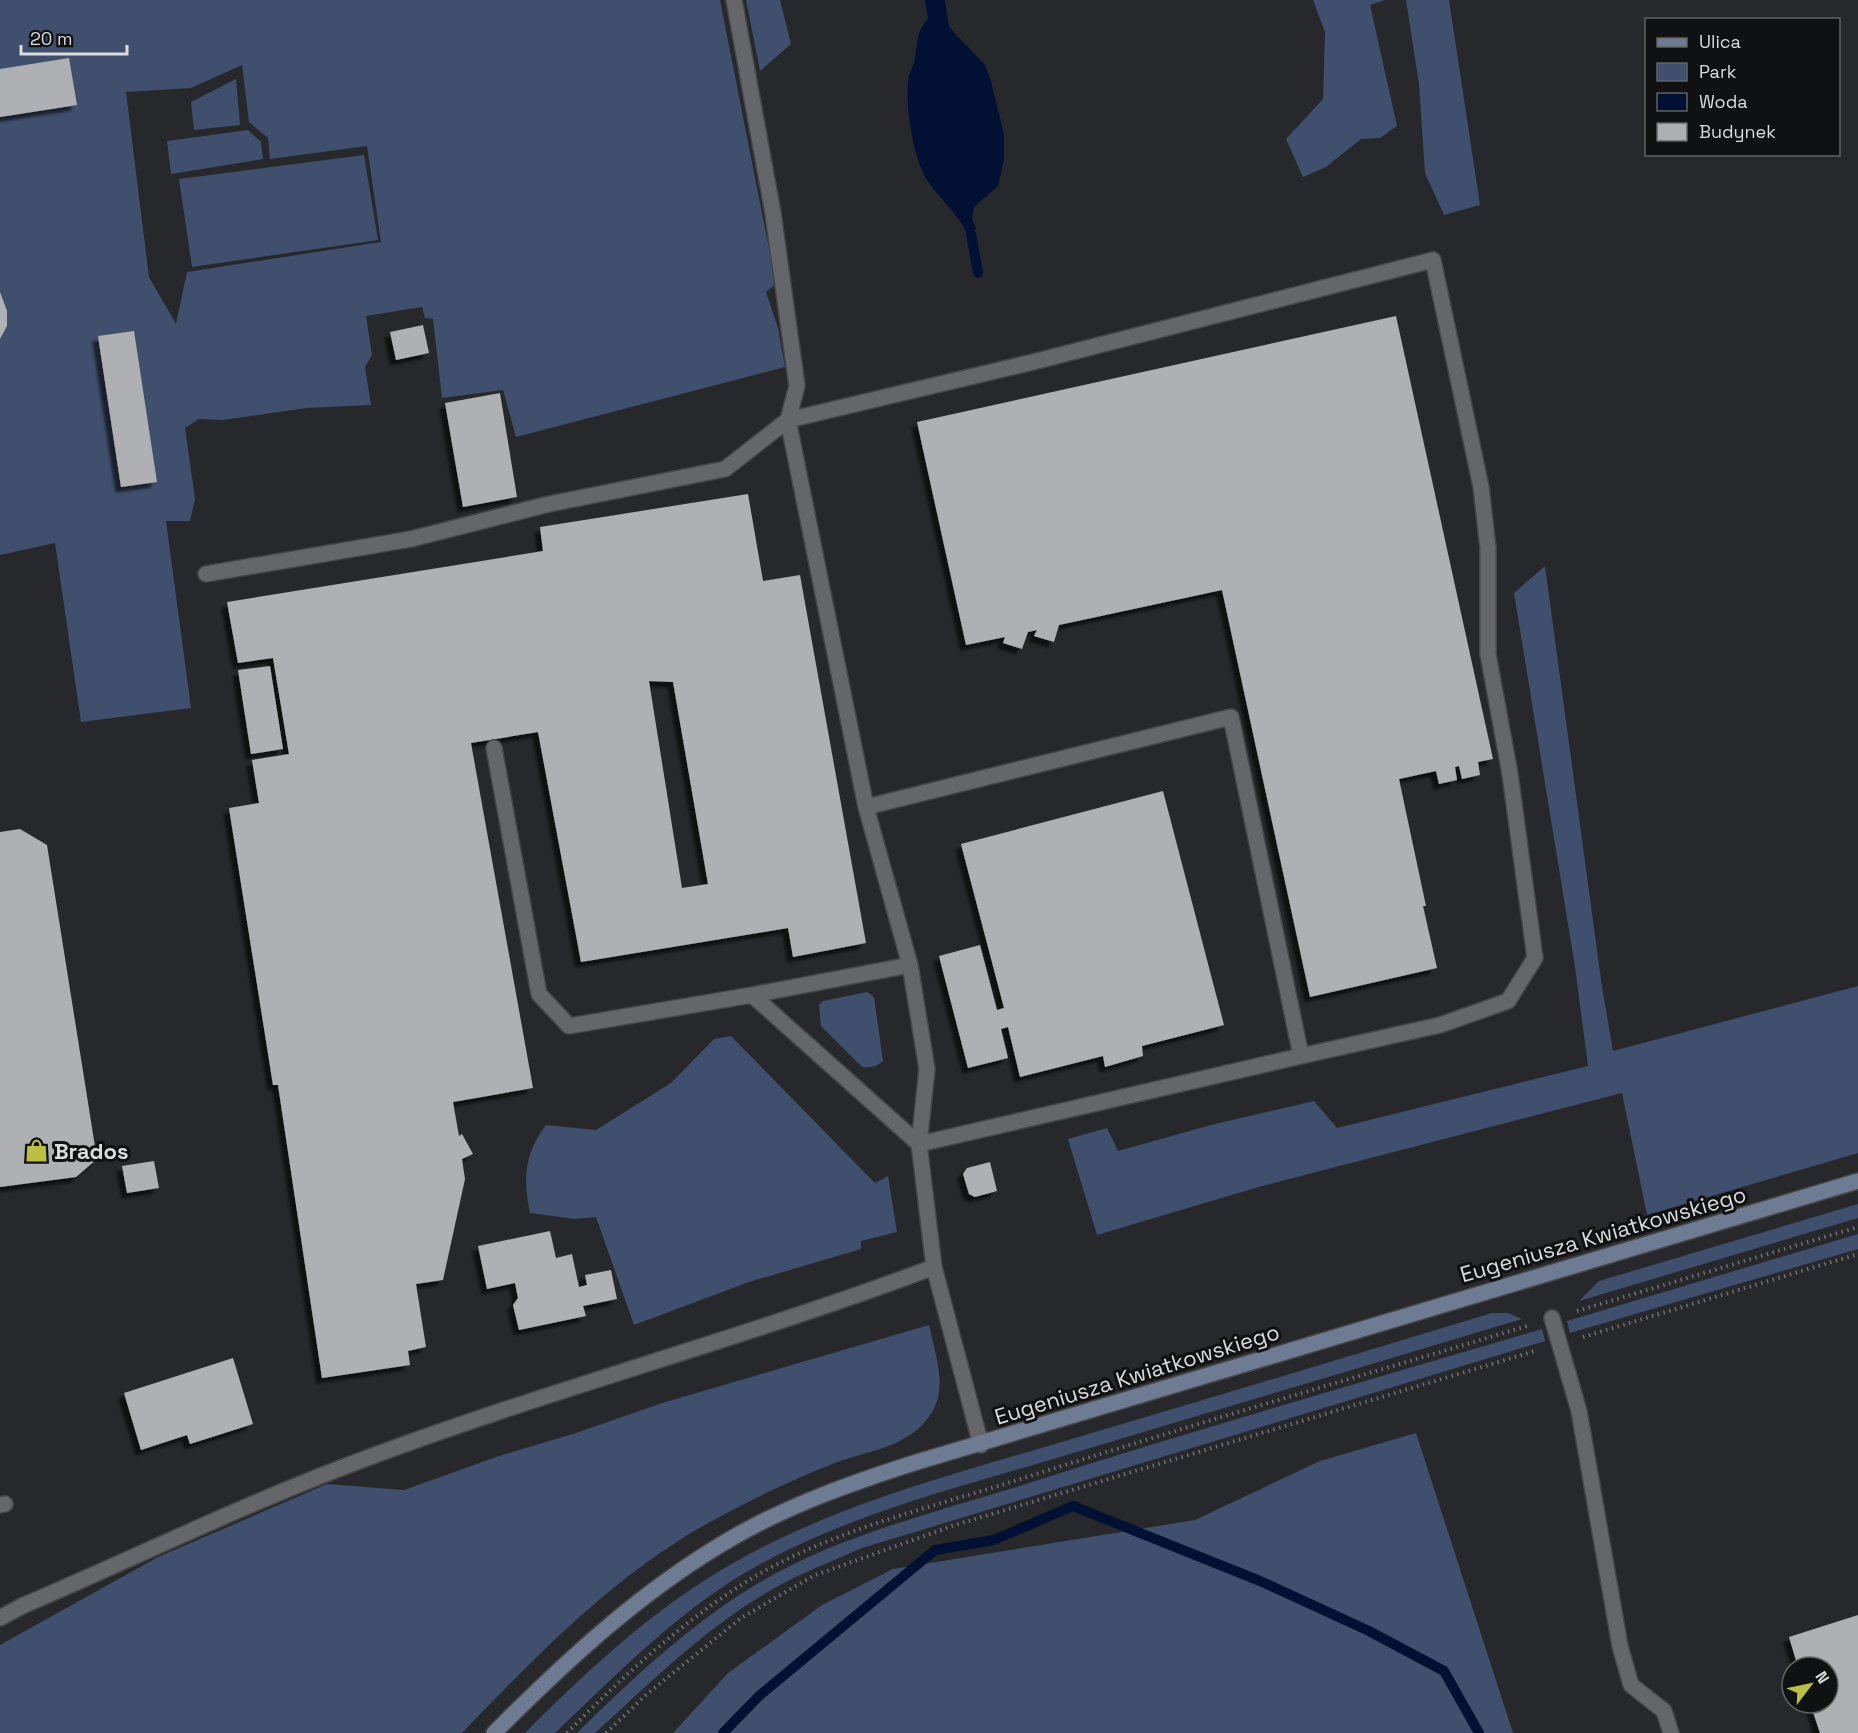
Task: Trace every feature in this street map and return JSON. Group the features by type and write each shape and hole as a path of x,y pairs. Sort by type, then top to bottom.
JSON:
{"main road":[{"name":"Eugeniusza Kwiatkowskiego","path":"494,1733 588,1642 658,1586 735,1536 871,1477 1858,1181"}],"street":[{"path":"734,0 773,213 797,386 788,420 866,807 910,965 927,1069 919,1144 934,1267 981,1445"},
{"path":"206,574 411,539 549,504 725,469 788,420 1029,363 1433,260 1481,487 1488,548 1488,654 1510,774 1535,958 1508,1001 1440,1025 919,1144"},
{"path":"866,807 1230,717 1301,1056"},
{"path":"494,748 539,994 569,1026 910,965"},
{"path":"752,995 919,1144"},
{"path":"0,1618 184,1534 346,1466 630,1367 857,1296 934,1267"},
{"path":"1552,1318 1581,1422 1620,1646 1628,1675 1631,1685 1664,1711 1671,1733"}],"path":[{"path":"567,1733 658,1648 743,1584 812,1548 862,1528 1115,1448 1858,1227"},
{"path":"606,1733 647,1694 741,1618 813,1576 952,1526 1858,1254"}],"green space":[{"path":"0,0 720,0 776,284 766,292 778,328 785,367 516,437 503,390 442,398 433,319 425,318 422,307 366,316 372,355 365,367 371,405 307,408 223,420 199,419 185,428 195,499 190,521 166,521 191,708 81,722 55,543 0,555","holes":["242,65 249,122 268,138 270,159 367,146 381,242 187,272 176,324 149,277 126,92 191,88"]},
{"path":"746,0 780,0 791,44 760,71"},
{"path":"1313,0 1385,0 1370,5 1397,126 1380,138 1361,139 1326,167 1303,177 1286,139 1323,99 1325,32"},
{"path":"1406,0 1449,0 1480,205 1444,215 1425,173 1419,84"},
{"path":"236,79 240,125 194,130 191,102"},
{"path":"248,130 261,142 263,159 171,174 167,141"},
{"path":"364,155 378,240 192,267 179,179"},
{"path":"1545,566 1602,987 1613,1051 1858,986 1858,1153 1647,1215 1622,1093 1262,1186 1097,1235 1068,1139 1107,1128 1118,1151 1211,1125 1314,1101 1337,1128 1588,1066 1575,967 1514,593"},
{"path":"867,992 874,997 883,1061 876,1066 862,1067 821,1026 819,1005 823,1001"},
{"path":"731,1036 875,1183 888,1176 897,1232 861,1241 861,1249 749,1282 634,1325 596,1217 575,1219 530,1213 526,1189 529,1157 546,1125 596,1130 671,1083 714,1039"},
{"path":"1858,1204 1858,1218 1579,1301 1599,1281"},
{"path":"1858,1234 1858,1249 1570,1333 1567,1321"},
{"path":"1492,1313 1508,1313 1522,1319 946,1490 825,1533 748,1571 696,1606 647,1646 555,1733 525,1733 589,1671 656,1614 680,1597 748,1555 838,1513 932,1481"},
{"path":"929,1325 940,1381 939,1393 929,1417 918,1429 898,1442 816,1470 789,1482 686,1536 650,1560 616,1586 552,1642 462,1733 0,1733 0,1645 158,1557 327,1484 404,1490 499,1456 576,1433 662,1403"},
{"path":"1542,1329 1545,1341 862,1548 789,1580 766,1593 720,1624 677,1658 595,1733 577,1733 642,1671 712,1614 762,1581 825,1550 891,1525"},
{"path":"1416,1433 1513,1733 673,1733 728,1673 822,1605 893,1569 1195,1520 1320,1461"}],"water":[{"path":"925,0 945,0 949,27 985,65 1004,134 1004,160 998,186 974,207 972,219 976,229 968,235 923,173 911,131 908,100 909,75 919,34 928,19"}],"building":[{"path":"69,58 77,105 0,117 0,69"},
{"path":"0,292 7,311 7,326 0,339"},
{"path":"1396,316 1493,759 1478,762 1480,775 1462,779 1459,766 1455,767 1457,780 1439,784 1436,771 1399,779 1437,968 1310,997 1222,590 1059,625 1054,642 1034,636 1037,630 1028,632 1022,649 1003,643 1005,637 966,645 917,422"},
{"path":"423,325 429,353 396,360 390,332"},
{"path":"134,331 157,482 121,487 98,336"},
{"path":"500,393 517,497 463,507 445,403"},
{"path":"748,494 763,581 800,575 866,943 793,957 788,928 581,962 538,732 471,743 533,1088 453,1102 459,1136 462,1134 473,1154 462,1159 465,1179 443,1280 416,1284 426,1347 408,1351 410,1365 322,1378 278,1085 273,1085 229,808 259,803 252,760 289,754 273,658 238,663 227,602 543,551 540,527","holes":["649,681 673,682 708,884 682,888"]},
{"path":"270,666 283,749 251,754 238,670"},
{"path":"1163,791 1224,1025 1142,1046 1143,1056 1105,1067 1103,1056 1020,1077 1008,1027 1001,1029 1008,1058 968,1068 939,956 980,945 997,1010 1004,1008 961,844"},
{"path":"20,829 47,845 97,1159 76,1177 0,1187 0,832"},
{"path":"154,1161 159,1188 127,1193 122,1166"},
{"path":"990,1162 997,1191 975,1197 969,1194 963,1174 967,1168"},
{"path":"550,1231 556,1258 572,1254 579,1287 587,1285 585,1275 611,1270 617,1299 583,1306 586,1316 519,1330 513,1305 518,1298 515,1283 487,1289 478,1246"},
{"path":"233,1358 253,1424 190,1444 187,1435 141,1450 124,1393"},
{"path":"1858,1615 1858,1733 1820,1733 1814,1715 1840,1715 1840,1655 1794,1655 1789,1637"}],"waterway":[{"path":"971,234 978,273"},
{"path":"723,1733 759,1696 935,1550 994,1540 1073,1506 1260,1581 1369,1631 1444,1671 1479,1733"}],"place":[{"name":"Brados","path":"36,1151"}]}
